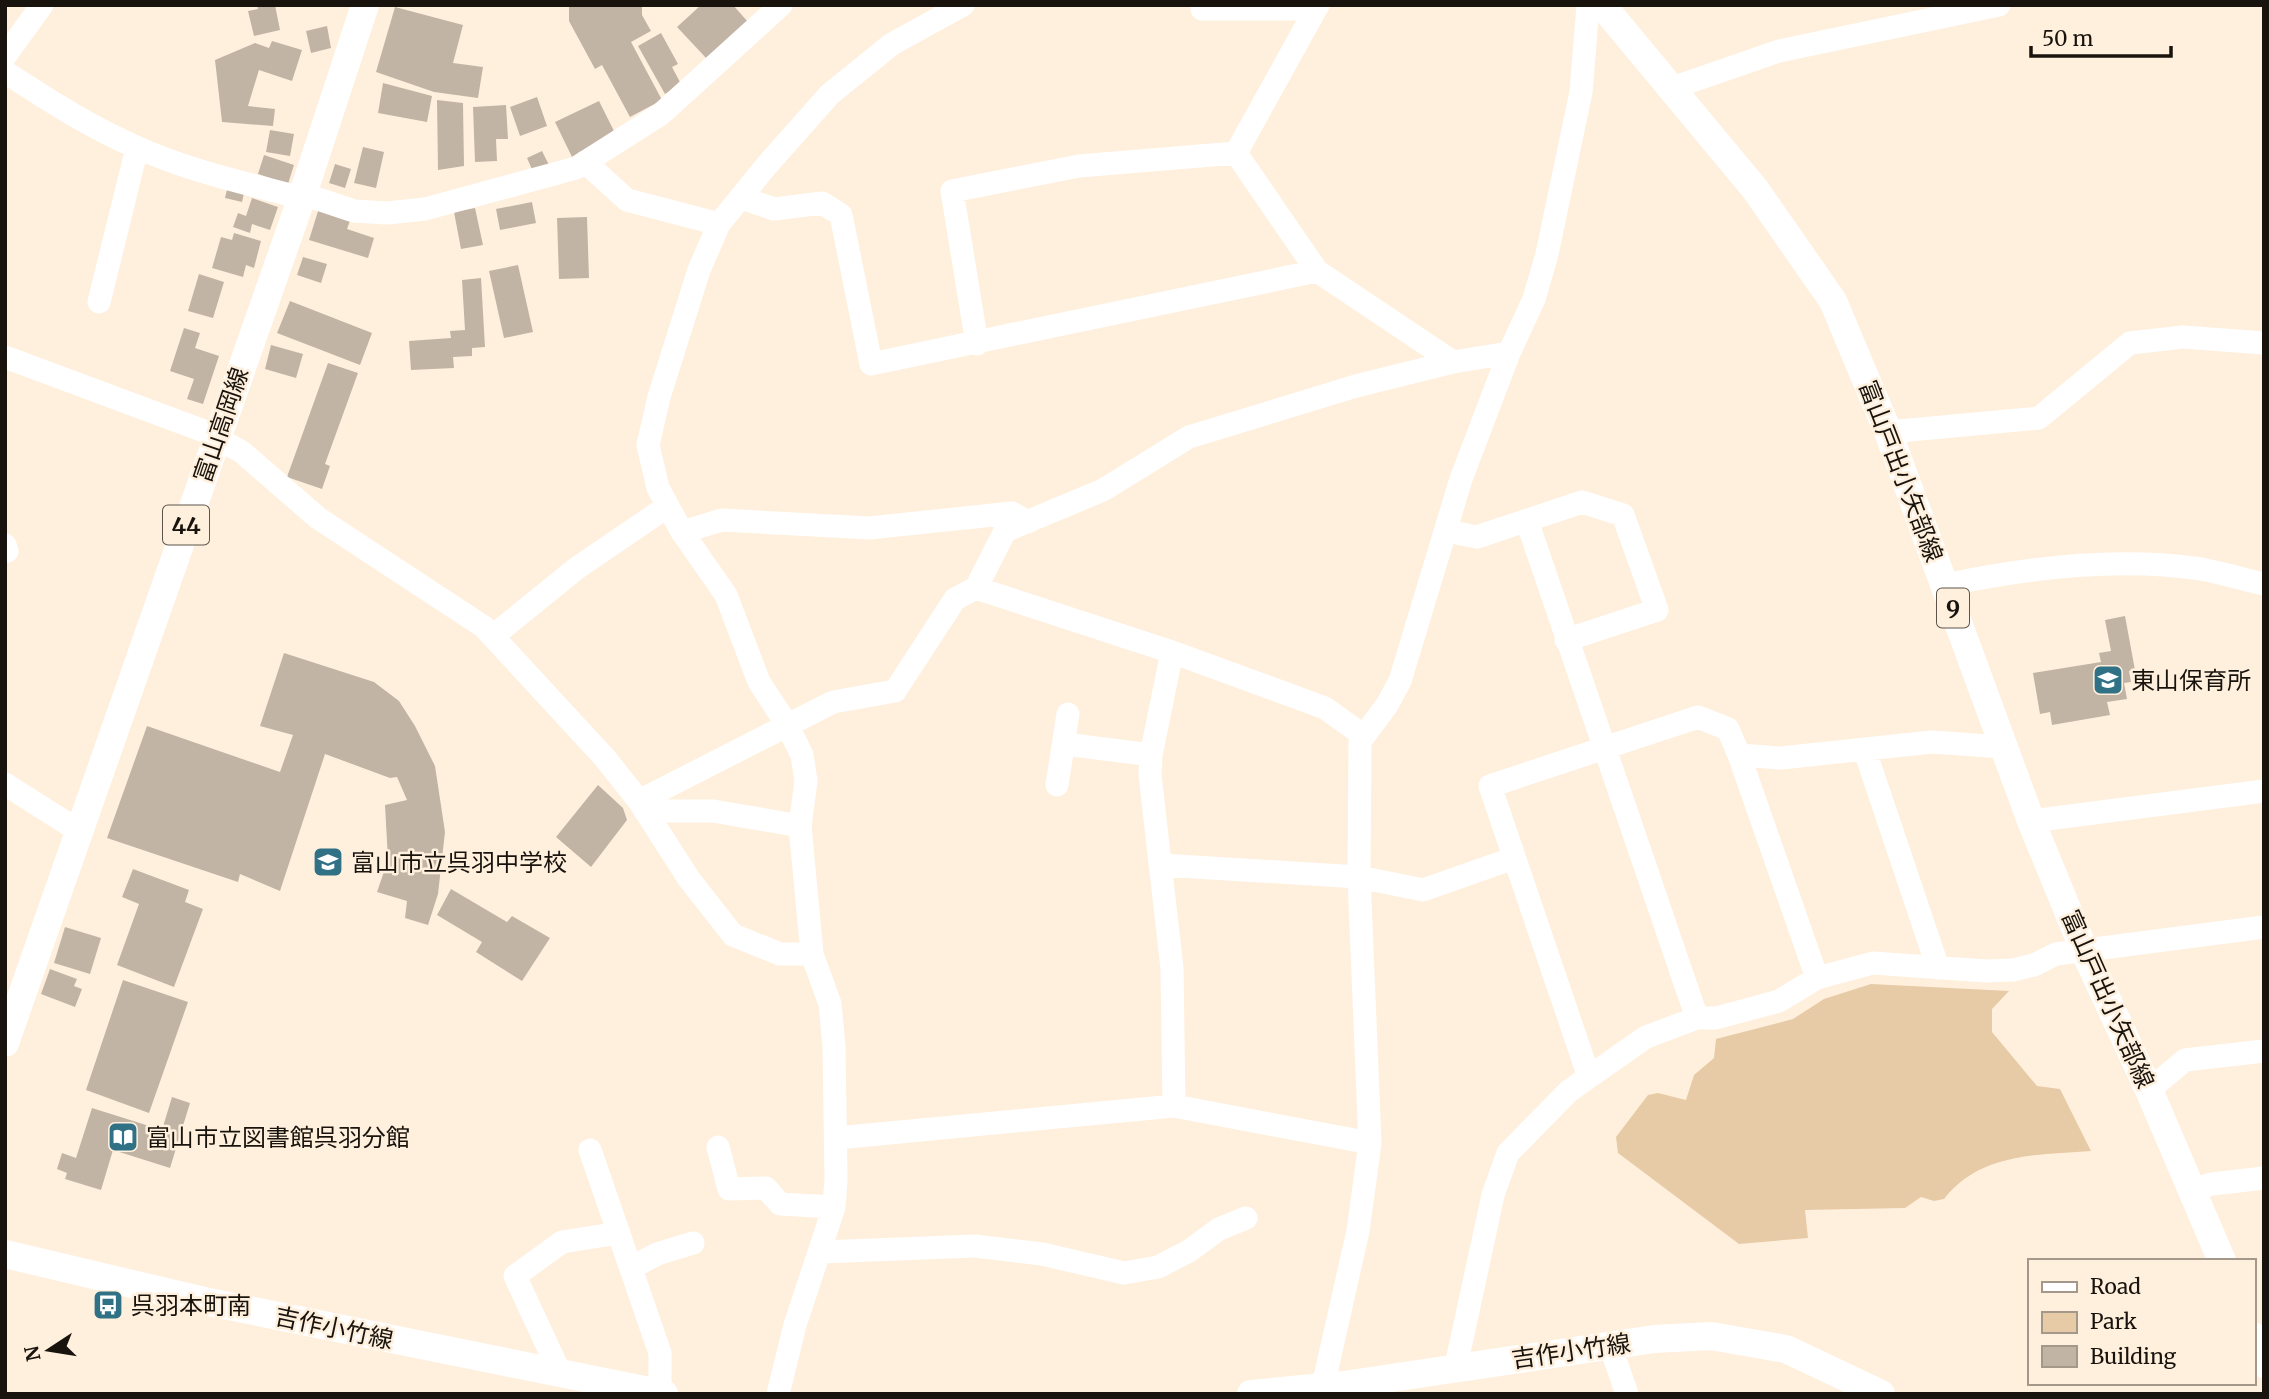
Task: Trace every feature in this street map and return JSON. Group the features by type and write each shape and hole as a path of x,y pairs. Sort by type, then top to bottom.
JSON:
{"main road":[{"name":"富山高岡線","path":"5,1043 302,196 365,5"},
{"name":"富山戸出小矢部線","path":"1602,5 1763,199 1833,301 1888,432 2031,821 2084,950 2149,1090 2221,1259"},
{"name":"吉作小竹線","path":"5,1254 179,1296 561,1375 662,1393"},
{"name":"吉作小竹線","path":"1251,1394 1337,1388 1456,1366 1690,1336 1755,1342 1786,1349 1881,1394"},
{"path":"2255,1341 2264,1364"}],"street":[{"path":"5,56 42,5"},
{"path":"5,72 75,117 137,148 198,171 354,211 387,213 425,209 576,168 661,114 781,5"},
{"path":"1337,1388 1370,1143 1359,877 1360,741 1400,681 1461,480 1509,353 1534,299 1567,173 1581,92 1588,5"},
{"path":"1672,88 1779,51 1999,5"},
{"path":"778,1394 795,1325 822,1252 834,1207 837,1138 830,1004 813,954 800,826 806,781 802,755 786,723 759,682 726,595 682,532 658,488 648,445 659,397 699,270 719,224 830,94 892,44 954,7"},
{"path":"1211,8 1316,7 1236,153"},
{"path":"99,302 137,148"},
{"path":"1236,153 1317,271 1453,362"},
{"path":"976,344 952,191 1079,166 1236,153"},
{"path":"585,162 627,200 719,224"},
{"path":"742,198 774,209 822,204 841,215 871,364 1317,271"},
{"path":"1888,432 2039,418 2130,343 2183,337 2264,342"},
{"path":"642,806 786,723 833,702 895,691 955,599 976,588 1005,531 1103,490 1189,436 1356,386 1453,362 1509,353"},
{"path":"5,356 204,430 242,452 318,518 484,627 606,758 642,806 689,879 733,935 780,954 813,954"},
{"path":"1447,531 1477,537 1582,502 1623,515 1657,610 1566,640"},
{"path":"493,636 577,568 668,506"},
{"path":"682,532 722,520 869,528 1012,513 1028,522"},
{"path":"1527,521 1697,1018"},
{"path":"1955,583 2004,573 2122,563 2203,569 2264,584"},
{"path":"976,588 1172,652 1325,708 1364,736"},
{"path":"1172,652 1151,755 1150,775 1172,968 1174,1106"},
{"path":"1057,785 1068,713"},
{"path":"1589,1077 1490,786 1698,716 1728,729 1740,755 1817,978"},
{"path":"1740,755 1781,758 1932,742 2003,747"},
{"path":"1065,744 1151,755"},
{"path":"1865,751 1937,968"},
{"path":"5,784 79,831"},
{"path":"2031,821 2264,791"},
{"path":"642,806 713,811 800,826"},
{"path":"1161,866 1359,877 1423,890 1514,858"},
{"path":"1456,1366 1493,1195 1507,1153 1569,1091 1646,1037 1697,1018 1716,1018 1779,1001 1817,978 1873,963 2013,970 2034,965 2056,954 2264,927"},
{"path":"2149,1090 2185,1060 2264,1051"},
{"path":"837,1138 1174,1106 1370,1143"},
{"path":"719,1147 729,1189 766,1188 780,1204 834,1207"},
{"path":"590,1150 660,1353 662,1393"},
{"path":"2191,1190 2212,1184 2264,1178"},
{"path":"822,1252 975,1246 1042,1254 1124,1273 1158,1267 1189,1251 1219,1229 1246,1218"},
{"path":"561,1375 516,1276 562,1242 619,1233"},
{"path":"631,1268 657,1254 693,1243"},
{"path":"1611,1345 1627,1394"}],"green space":[{"path":"1871,984 2009,991 1992,1009 1992,1032 2037,1086 2060,1089 2091,1151 2011,1159 1975,1173 1958,1184 1944,1199 1934,1201 1921,1197 1905,1208 1805,1210 1808,1238 1739,1244 1618,1153 1616,1137 1648,1095 1658,1093 1686,1100 1694,1075 1714,1058 1716,1039 1793,1019 1824,999"}],"building":[{"path":"257,5 275,5 280,30 254,36 248,11 258,9"},
{"path":"569,5 642,5 642,15 651,31 631,42 662,100 630,117 602,65 595,69 569,21"},
{"path":"701,5 733,5 748,22 707,59 677,27"},
{"path":"395,7 463,25 453,63 483,67 478,98 434,92 376,72"},
{"path":"327,26 331,48 311,53 306,31"},
{"path":"661,33 678,64 672,67 681,84 665,94 638,46"},
{"path":"272,41 302,50 292,81 259,70 248,106 275,109 273,126 222,122 215,60 255,43 269,48"},
{"path":"383,83 432,96 427,122 378,113"},
{"path":"537,97 547,126 520,136 510,107"},
{"path":"437,100 463,103 464,166 438,170"},
{"path":"599,101 616,135 572,157 555,122"},
{"path":"506,105 508,139 496,139 497,161 475,162 473,107"},
{"path":"270,130 294,134 290,156 266,152"},
{"path":"363,147 384,152 376,188 354,183"},
{"path":"542,151 550,167 534,174 527,158"},
{"path":"264,155 294,165 288,184 258,174"},
{"path":"335,164 351,169 345,188 329,183"},
{"path":"228,185 245,189 242,202 225,198"},
{"path":"252,198 278,207 270,230 252,224 250,233 233,227 238,213 246,216"},
{"path":"532,202 536,223 500,230 496,209"},
{"path":"319,208 351,218 347,229 374,238 368,258 309,240"},
{"path":"475,208 483,245 461,249 454,212"},
{"path":"587,217 589,278 559,279 557,218"},
{"path":"234,233 261,241 254,268 246,265 243,277 212,268 221,237 232,240"},
{"path":"303,257 327,264 321,283 297,275"},
{"path":"518,265 533,332 504,338 489,271"},
{"path":"199,274 224,282 213,318 188,311"},
{"path":"481,278 485,347 472,348 472,356 453,357 454,368 411,370 409,341 451,338 450,331 465,330 462,280"},
{"path":"290,301 372,333 360,365 277,333"},
{"path":"184,328 200,333 195,348 219,356 203,404 187,399 194,379 170,371"},
{"path":"271,345 303,354 296,378 265,369"},
{"path":"328,363 358,373 325,464 330,466 322,489 287,477"},
{"path":"2125,616 2135,670 2129,671 2131,682 2124,683 2127,699 2107,702 2110,715 2052,725 2050,712 2040,714 2033,673 2101,662 2099,653 2111,651 2105,620"},
{"path":"284,653 374,682 399,701 415,726 435,766 445,832 438,894 428,925 405,918 407,901 377,892 388,860 385,805 407,800 397,777 390,778 325,754 280,891 240,874 238,882 107,838 147,726 280,772 293,735 260,726"},
{"path":"598,785 623,808 627,820 591,867 556,837"},
{"path":"133,869 189,890 185,902 203,909 174,987 117,965 139,904 122,897"},
{"path":"451,889 507,922 512,916 550,938 522,981 476,952 482,942 437,915"},
{"path":"65,927 101,938 90,974 54,963"},
{"path":"50,969 77,979 74,986 82,989 75,1007 41,994"},
{"path":"123,980 188,1002 149,1113 86,1090"},
{"path":"172,1097 190,1103 170,1168 113,1150 101,1190 65,1179 67,1173 57,1169 62,1153 76,1158 92,1108 162,1130"}],"place":[{"name":"東山保育所","path":"2108,680"},
{"name":"富山市立呉羽中学校","path":"328,862"},
{"name":"富山市立図書館呉羽分館","path":"123,1137"},
{"name":"呉羽本町南","path":"108,1305"}]}
